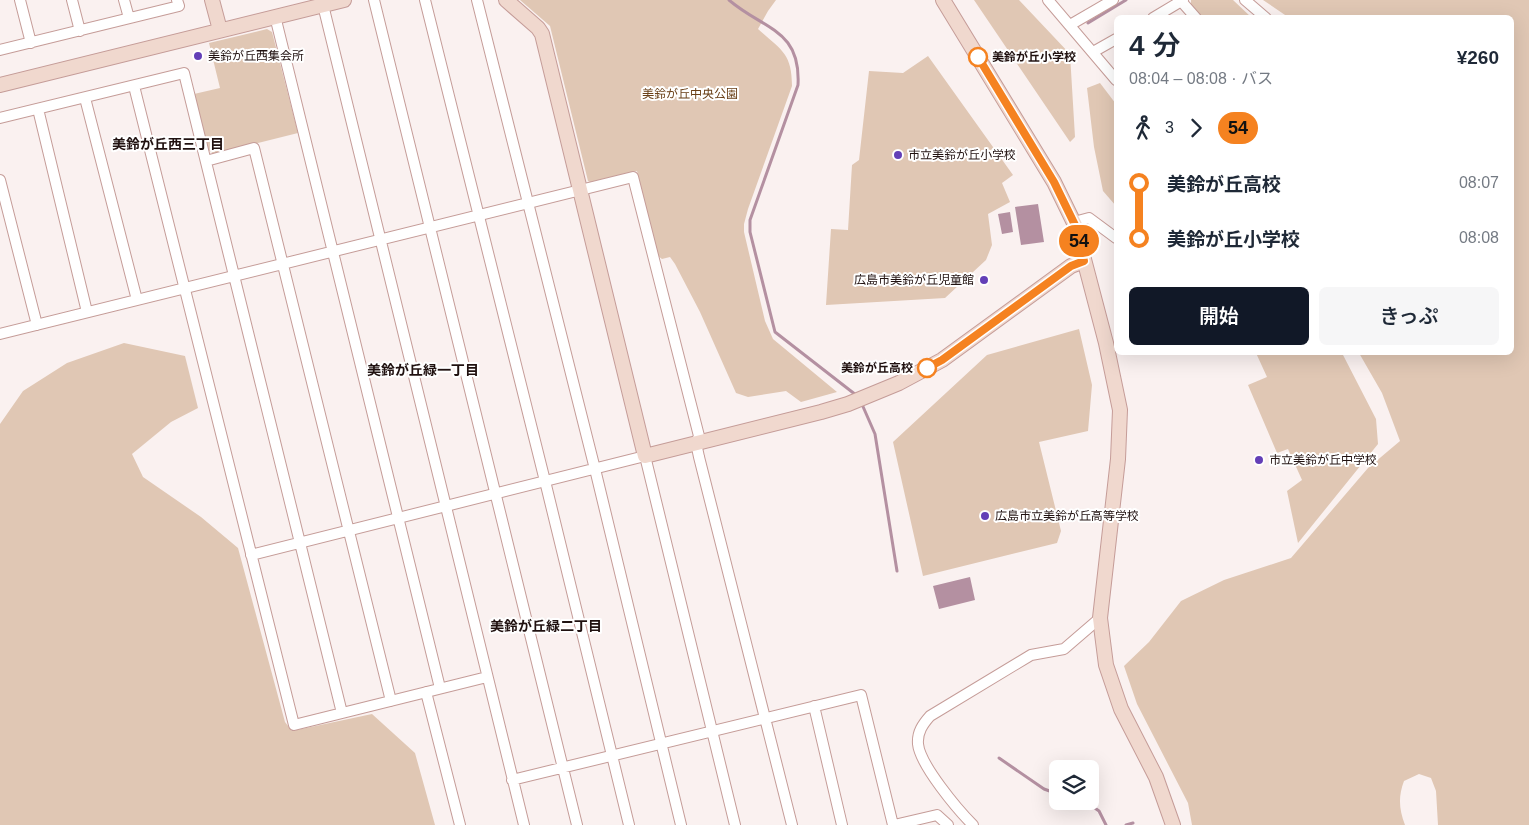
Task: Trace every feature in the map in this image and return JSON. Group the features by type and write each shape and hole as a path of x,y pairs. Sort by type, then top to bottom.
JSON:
{"street":[{"path":"20,0 31,43"},
{"path":"72,0 80,30"},
{"path":"124,0 129,18"},
{"path":"0,50 178,6 177,0"},
{"path":"212,0 220,30"},
{"path":"0,85 344,0"},
{"path":"374,0 578,825"},
{"path":"425,0 629,825"},
{"path":"477,0 595,469 681,825"},
{"path":"506,0 538,28 542,34 735,825"},
{"path":"943,0 1054,182 1074,222 1106,343 1120,410 1118,458 1100,618 1106,665 1121,709 1156,777 1173,825"},
{"path":"1048,0 1114,78"},
{"path":"1070,25 1113,0"},
{"path":"1245,0 1262,15"},
{"path":"1158,15 1182,1 1194,15"},
{"path":"324,5 524,825"},
{"path":"275,16 440,688"},
{"path":"1093,52 1114,40"},
{"path":"0,118 184,73 342,713"},
{"path":"134,86 294,725 487,677"},
{"path":"86,98 138,300"},
{"path":"38,110 88,312"},
{"path":"206,160 254,148 390,701"},
{"path":"0,334 633,177 699,436 696,443 792,825"},
{"path":"0,180 37,325"},
{"path":"1074,222 1089,218 1114,237"},
{"path":"251,555 821,412 869,396 899,383 942,360 1071,266 1084,261"},
{"path":"973,825 951,801 922,755 918,743 920,728 930,716 1031,654 1064,649 1100,618"},
{"path":"426,692 460,825"},
{"path":"512,780 861,695 894,825 937,815 948,825"},
{"path":"814,706 842,825"}],"green space":[{"name":"美鈴が丘中央公園","path":"520,0 776,0 758,29 784,53 790,66 792,86 748,209 744,232 765,321 773,339 837,392 801,402 786,391 748,397 736,393 700,312 675,264 670,257 662,259 658,256 637,171 588,181 550,26"},
{"path":"974,0 1019,0 1070,54 1075,137 1070,142"},
{"path":"1191,0 1233,0 1249,15 1200,15 1191,5"},
{"path":"1263,0 1529,0 1529,825 1438,825 1436,791 1431,778 1419,774 1404,781 1402,787 1400,803 1405,825 1192,825 1188,803 1137,704 1124,666 1149,642 1181,601 1224,580 1291,558 1368,468 1400,441 1382,393 1360,355 1514,355 1514,15 1285,15"},
{"path":"267,29 272,32 298,133 214,154 207,149 194,94 220,88 209,43"},
{"path":"928,56 1013,175 1002,183 1010,202 988,214 992,245 986,260 945,298 826,305 831,229 848,230 852,165 859,160 869,71 903,73"},
{"path":"1100,83 1114,101 1114,204 1103,191 1094,147 1087,88"},
{"path":"1079,329 1092,385 1088,431 1039,442 1061,531 1057,543 923,576 893,442 987,355"},
{"path":"124,343 185,356 198,408 171,422 132,454 143,477 201,517 238,548 285,722 292,731 372,714 415,753 435,825 0,825 0,424 23,391 67,363"},
{"path":"1257,355 1343,355 1376,419 1378,444 1298,543 1287,491 1302,480 1288,449 1277,453 1248,385 1267,377"}],"shaded area":[{"path":"1038,204 1044,242 1021,245 1015,207"},
{"path":"1010,212 1013,232 1002,234 998,214"},
{"path":"970,577 975,600 939,609 933,586"}],"waterway":[{"path":"729,0 767,25 787,41 797,66 798,85 750,220 750,232 775,332 856,395"},
{"path":"1088,23 1126,0"},
{"path":"861,402 875,434 897,571"},
{"path":"999,758 1049,791"},
{"path":"1098,810 1106,825"},
{"path":"1126,825 1133,823"}],"bus line":[{"name":"54","path":"927,368 942,360 1071,266 1084,261 1075,225 1054,182 978,57"}],"place":[{"name":"美鈴が丘西集会所","path":"198,56"},
{"name":"美鈴が丘小学校","path":"978,57"},
{"name":"市立美鈴が丘小学校","path":"898,155"},
{"name":"広島市美鈴が丘児童館","path":"984,280"},
{"name":"美鈴が丘高校","path":"927,368"},
{"name":"市立美鈴が丘中学校","path":"1259,460"},
{"name":"広島市立美鈴が丘高等学校","path":"985,516"}],"district":[{"name":"美鈴が丘西三丁目","path":"168,144"},
{"name":"美鈴が丘緑一丁目","path":"423,370"},
{"name":"美鈴が丘緑二丁目","path":"546,626"}]}
